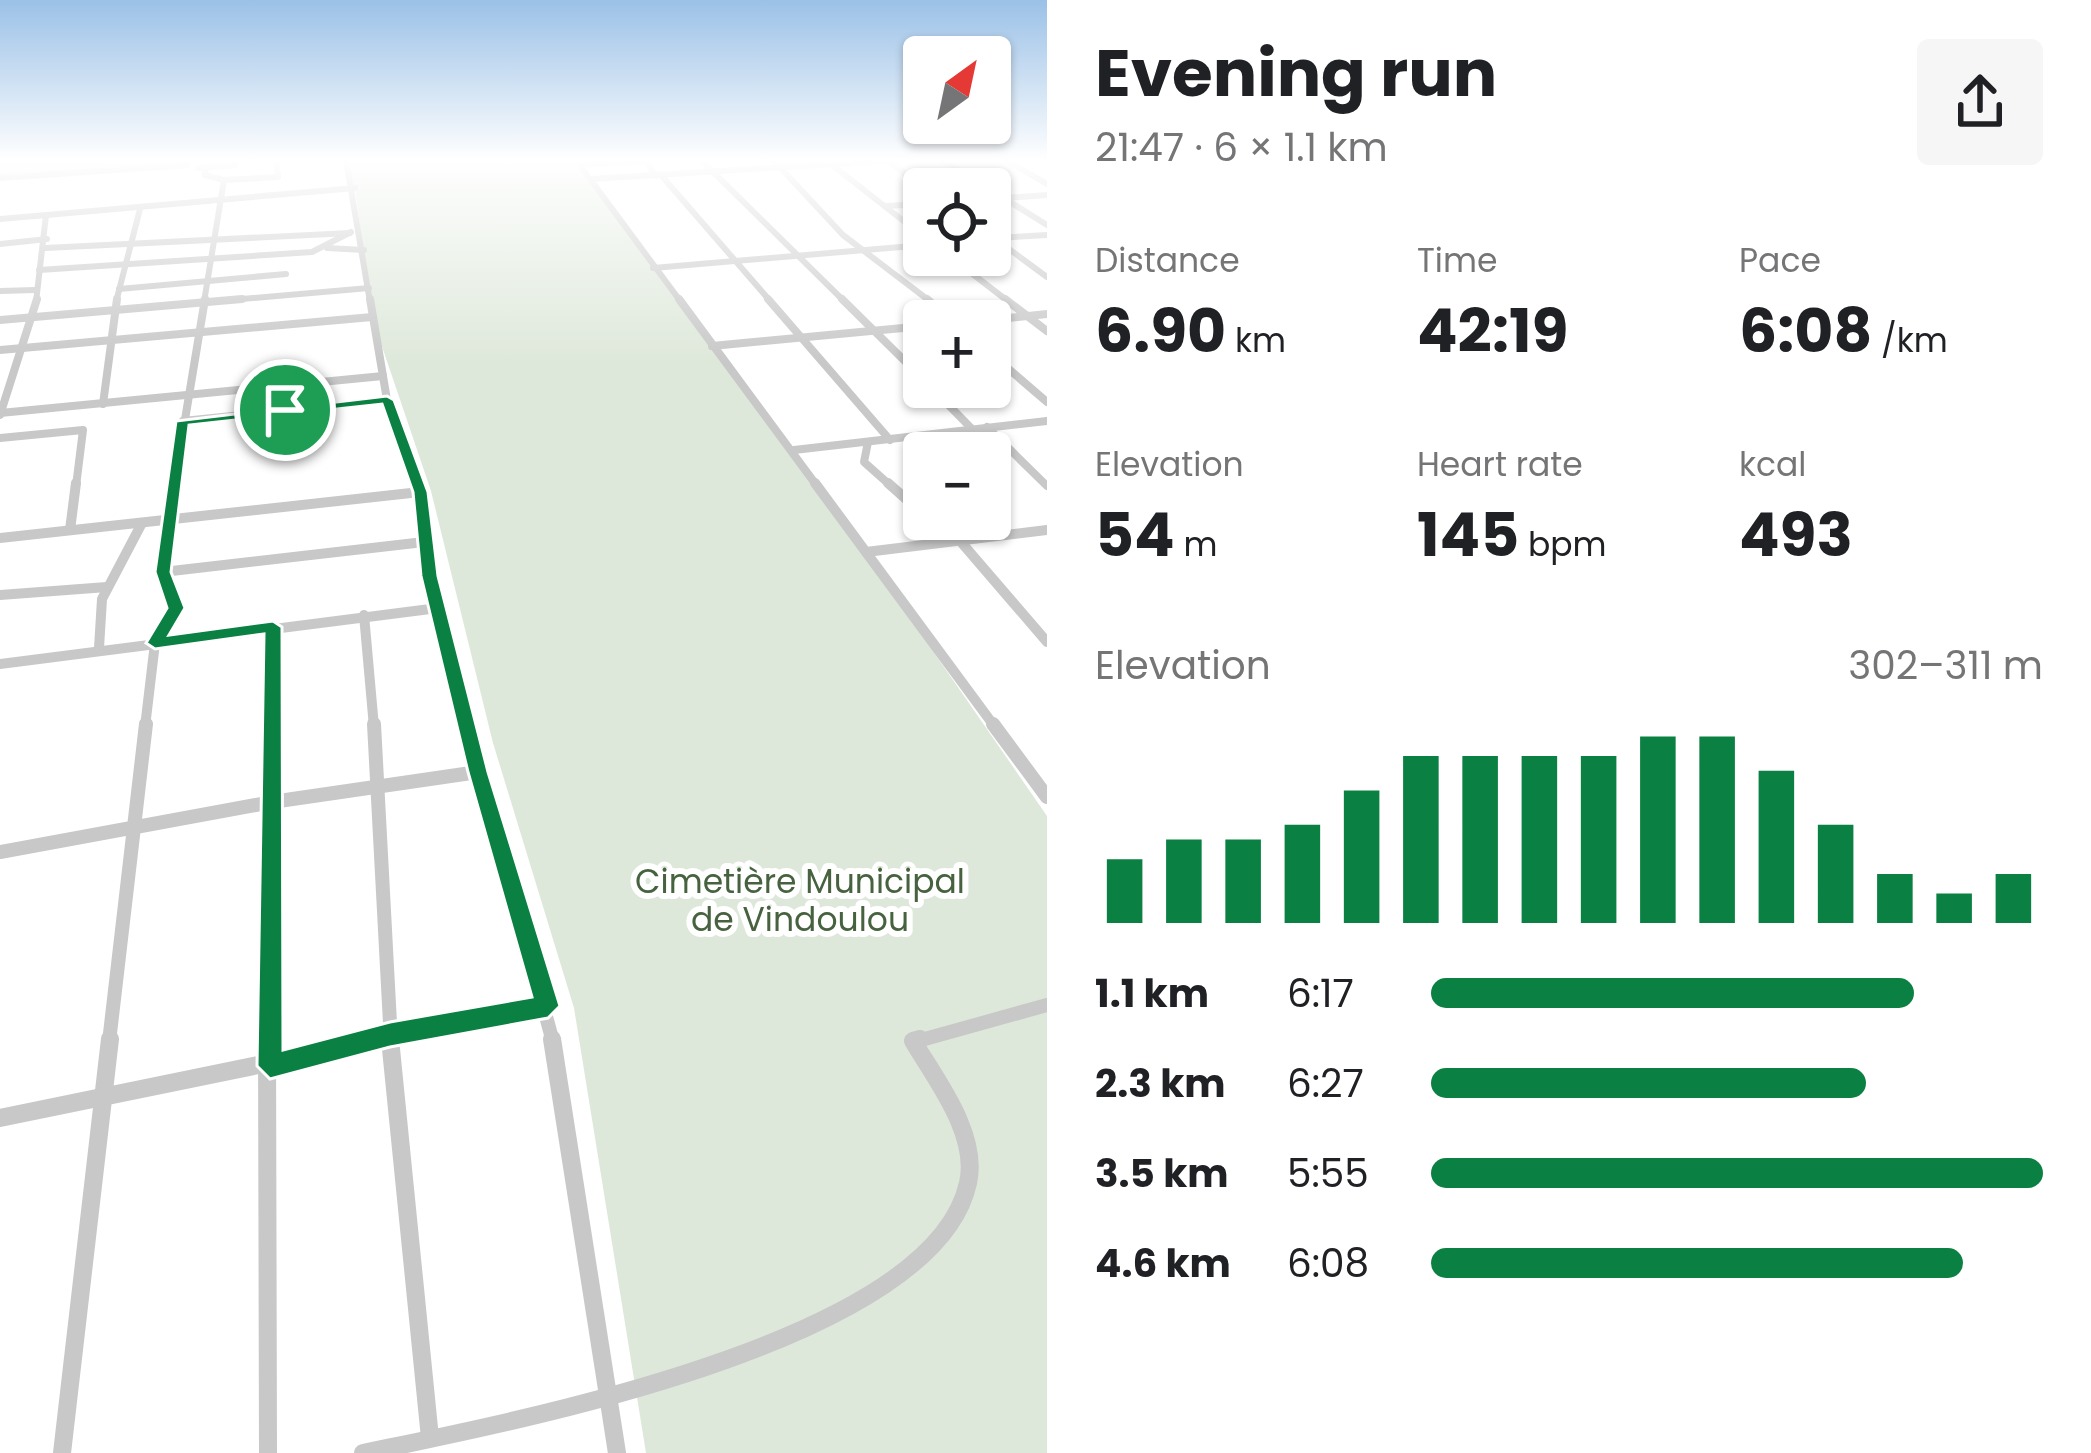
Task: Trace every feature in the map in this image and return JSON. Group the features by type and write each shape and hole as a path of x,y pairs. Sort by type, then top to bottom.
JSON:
{"street":[{"path":"46,228 26,348 0,414 383,376"},
{"path":"104,404 121,267 136,228"},
{"path":"62,1453 155,643 176,608 163,572 169,520 216,228"},
{"path":"361,228 387,400 420,492 424,542 478,772 548,1006 617,1453"},
{"path":"624,228 794,450 1047,797"},
{"path":"705,228 890,440"},
{"path":"769,228 903,359"},
{"path":"836,228 928,300"},
{"path":"326,248 351,232"},
{"path":"0,244 132,244 362,232"},
{"path":"272,256 303,236"},
{"path":"1011,237 1047,236"},
{"path":"652,268 903,244"},
{"path":"39,270 272,256 326,248 364,250"},
{"path":"1011,251 1047,277"},
{"path":"119,289 286,274"},
{"path":"976,276 1047,331"},
{"path":"0,320 368,288"},
{"path":"0,291 35,290"},
{"path":"1011,318 1047,314"},
{"path":"0,350 372,317"},
{"path":"712,346 903,328"},
{"path":"1011,371 1047,402"},
{"path":"183,421 387,400"},
{"path":"952,408 972,429"},
{"path":"794,450 1047,422"},
{"path":"987,427 1047,486"},
{"path":"0,438 83,430 70,530"},
{"path":"868,442 864,462 903,496"},
{"path":"0,538 420,492"},
{"path":"99,648 107,587 142,523"},
{"path":"866,552 1047,530"},
{"path":"959,540 1047,642"},
{"path":"163,572 424,542"},
{"path":"0,595 107,587"},
{"path":"0,664 438,608"},
{"path":"364,615 380,789 390,1035 430,1438"},
{"path":"268,1453 264,1222 270,1066 273,627"},
{"path":"0,852 272,802 478,772"},
{"path":"363,1453 610,1399 819,1319 918,1260 958,1216 968,1181 965,1138 913,1041 1047,1005"},
{"path":"0,1118 548,1006"}],"green space":[{"name":"Cimetière Municipal de Vindoulou","path":"360,228 625,228 794,450 1047,816 1047,1453 646,1453 574,1008 493,743 431,491 372,317"}],"route":[{"path":"387,400 420,492 429,576 478,772 548,1006 390,1035 270,1066 273,627 155,643 176,608 163,572 183,421 285,410 387,400"}]}
